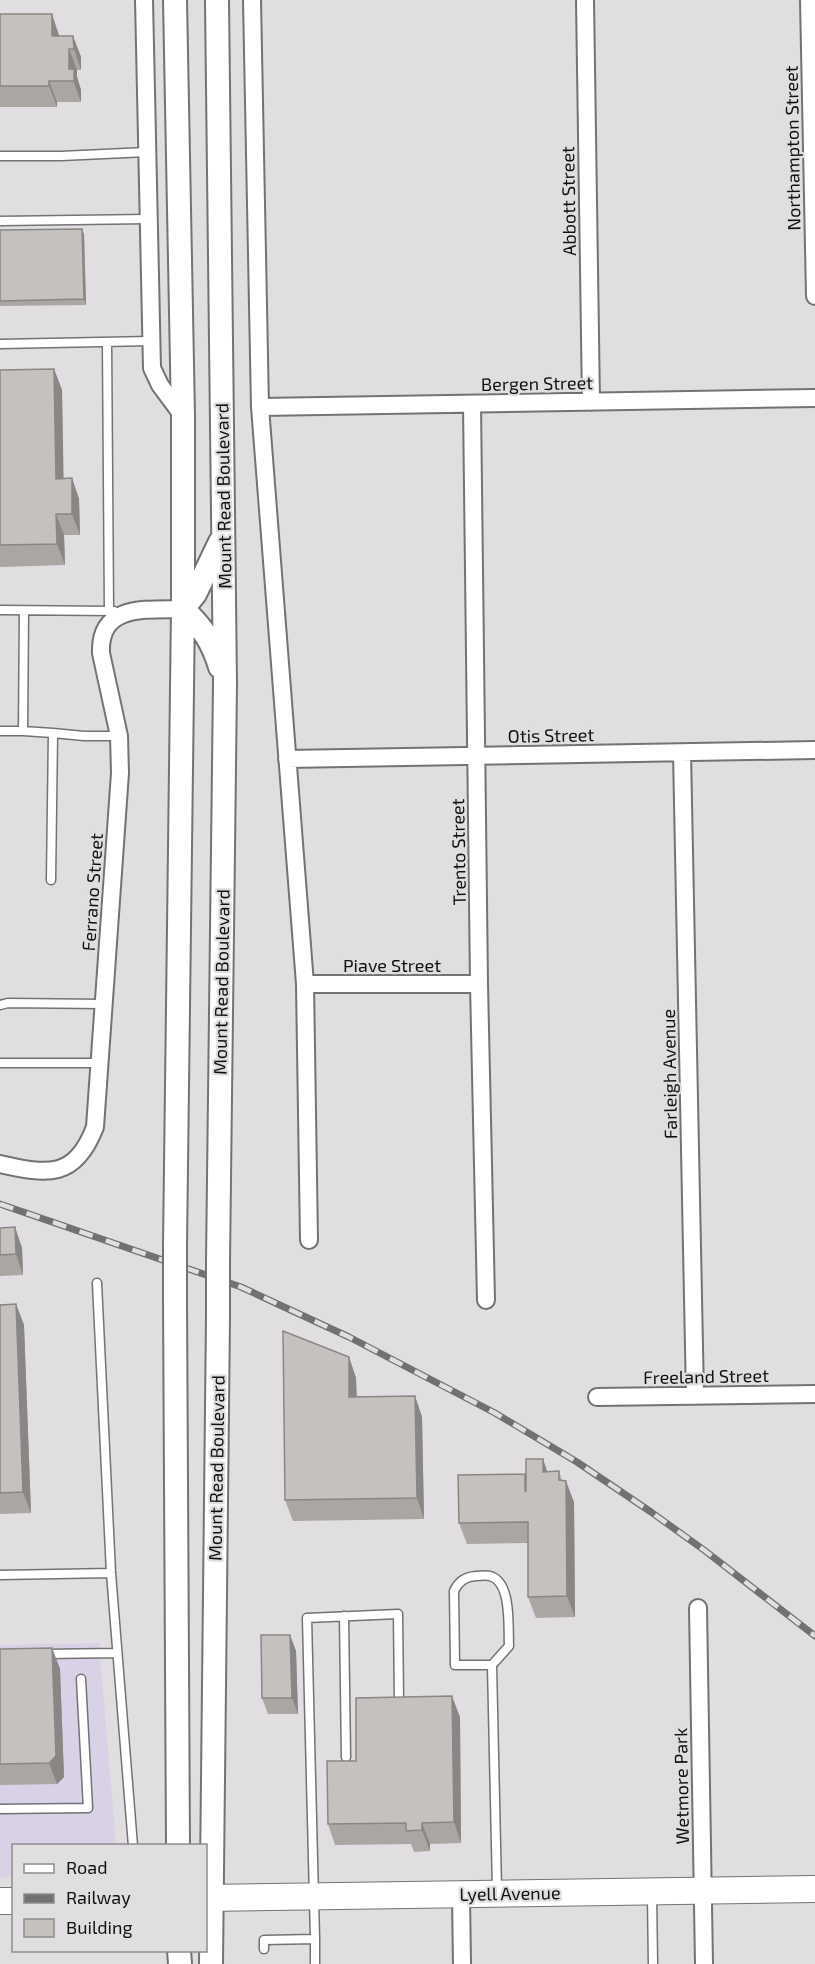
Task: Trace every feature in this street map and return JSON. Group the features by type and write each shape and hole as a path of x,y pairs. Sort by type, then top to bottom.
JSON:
{"main road":[{"path":"175,0 183,416 183,609 175,1246 178,1844"},
{"name":"Mount Read Boulevard","path":"211,1964 209,1898 225,683 217,0"},
{"path":"183,609 195,594 224,535"},
{"path":"183,609 203,628 214,648 225,683"},
{"name":"Lyell Avenue","path":"209,1898 815,1889"}],"street":[{"path":"144,0 152,368 155,378 183,416"},
{"path":"252,0 260,407 305,984 309,1240"},
{"name":"Abbott Street","path":"585,0 591,402"},
{"name":"Northampton Street","path":"809,0 815,296"},
{"name":"Bergen Street","path":"260,407 815,398"},
{"name":"Trento Street","path":"472,404 479,984 486,1300"},
{"path":"130,611 183,609"},
{"name":"Ferrano Street","path":"0,1164 25,1170 51,1172 74,1163 87,1147 95,1127 120,773 119,736 101,653 101,643 105,629 115,617 130,611"},
{"name":"Otis Street","path":"287,759 815,750"},
{"name":"Farleigh Avenue","path":"682,753 695,1396"},
{"name":"Piave Street","path":"305,984 479,984"},
{"name":"Freeland Street","path":"597,1397 815,1394"},
{"name":"Wetmore Park","path":"698,1608 704,1964"},
{"path":"461,1894 462,1964"}],"lane":[{"path":"0,156 147,152"},
{"path":"0,221 148,219"},
{"path":"0,344 151,341"},
{"path":"106,342 109,611"},
{"path":"0,610 130,611"},
{"path":"23,731 24,610"},
{"path":"0,731 119,736"},
{"path":"51,880 53,733"},
{"path":"0,1005 8,1003 103,1004"},
{"path":"0,1063 100,1063"},
{"path":"97,1283 116,1653 133,1844"},
{"path":"0,1575 111,1574"},
{"path":"492,1665 455,1665 454,1591 458,1583 468,1576 490,1576 500,1581 505,1591 509,1646 492,1665 497,1894"},
{"path":"315,1964 307,1618 398,1614 399,1701"},
{"path":"344,1616 346,1757"},
{"path":"35,1654 116,1653"},
{"path":"0,1809 88,1808 81,1678"},
{"path":"652,1892 653,1964"},
{"path":"264,1949 264,1940 287,1944 315,1939"}],"shaded area":[{"path":"99,1643 116,1844 12,1844 12,1877 0,1878 0,1645"}],"building":[{"path":"0,14 52,14 52,36 73,36 74,49 69,49 69,69 74,69 74,81 49,81 49,86 0,86"},
{"path":"82,229 84,299 0,301 0,230"},
{"path":"54,369 56,479 72,478 72,514 56,514 57,544 0,545 0,370"},
{"path":"15,1227 16,1254 0,1255 0,1228"},
{"path":"16,1304 23,1492 0,1493 0,1305"},
{"path":"283,1331 349,1357 349,1397 415,1396 417,1498 285,1500"},
{"path":"526,1459 543,1459 543,1472 559,1471 559,1480 566,1481 567,1596 528,1597 528,1522 459,1523 458,1475 525,1474 526,1491"},
{"path":"261,1635 290,1635 292,1698 262,1698"},
{"path":"52,1648 56,1756 49,1763 0,1764 0,1649"},
{"path":"452,1696 454,1822 422,1823 422,1830 406,1831 406,1823 328,1824 327,1761 356,1761 356,1698"}],"railway":[{"path":"0,1204 241,1287 349,1337 495,1413 577,1462 651,1512 815,1636"}]}
